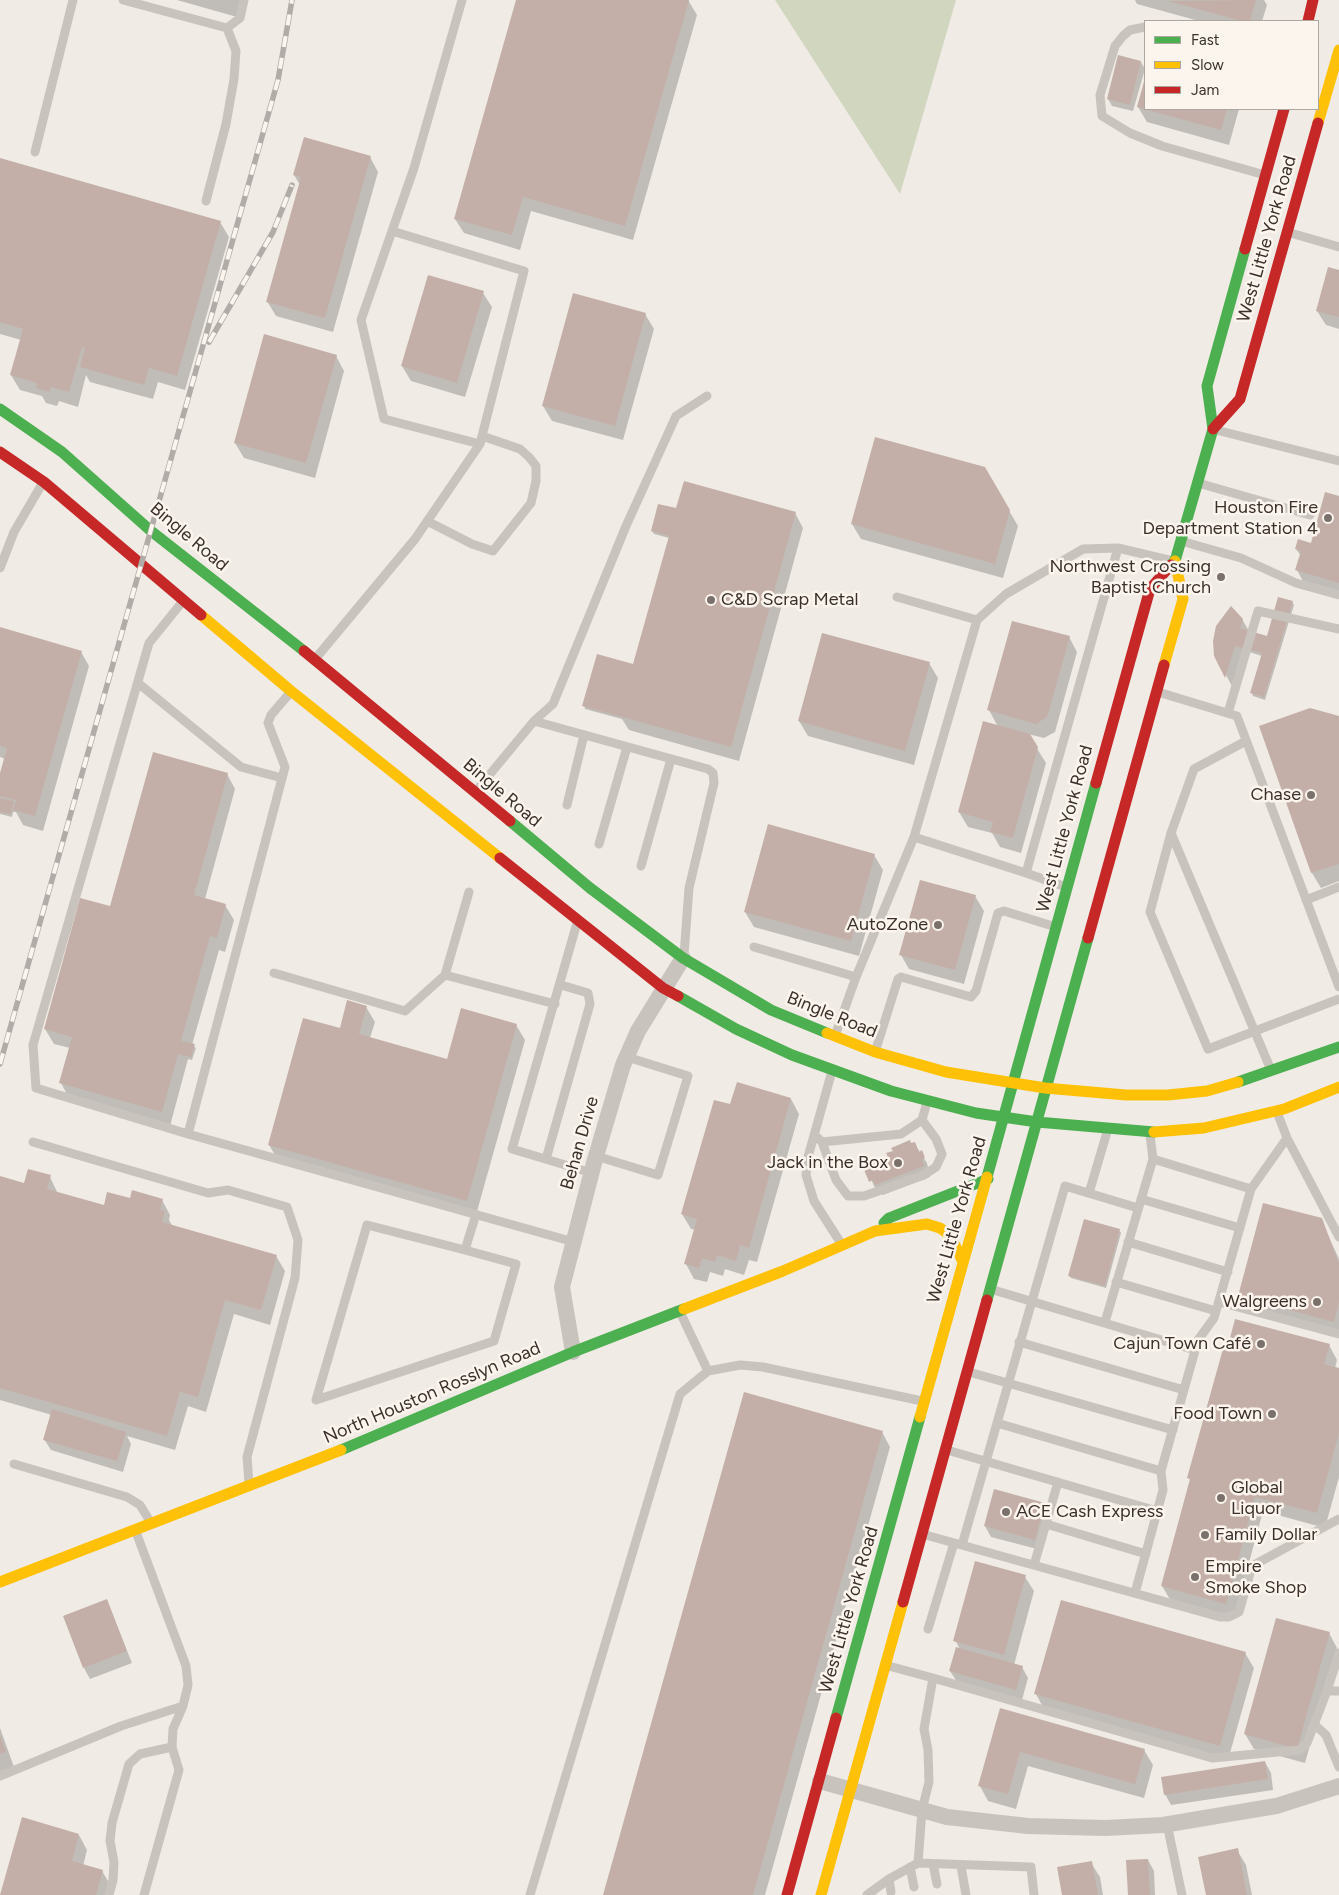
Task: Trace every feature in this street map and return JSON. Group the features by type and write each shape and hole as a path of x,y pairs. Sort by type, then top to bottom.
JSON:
{"main road":[{"path":"1308,20 1313,0"},
{"name":"West Little York Road","path":"1213,429 1240,399 1329,78 1339,50"},
{"name":"West Little York Road","path":"787,1895 918,1442 925,1401 1067,888 1127,685 1150,589 1175,561 1198,483 1213,429 1207,386 1284,110"},
{"name":"Bingle Road","path":"0,409 590,888 683,958 770,1010 875,1052 946,1072 1045,1088"},
{"path":"0,452 46,478 184,600 663,988 736,1029 792,1056 891,1091 1004,1118 1150,1132 1204,1128 1280,1107 1339,1087"},
{"name":"West Little York Road","path":"824,1893 850,1790 922,1534 941,1449 966,1372 1037,1122 1153,691 1183,599 1175,561"},
{"path":"1045,1088 1126,1095 1168,1095 1207,1091 1339,1047"},
{"path":"1271,1070 1276,1086"},
{"name":"North Houston Rosslyn Road","path":"875,1232 889,1218 988,1178"},
{"name":"North Houston Rosslyn Road","path":"0,1582 328,1455 573,1352 875,1232 928,1224 940,1228 950,1235 963,1262"}],"street":[{"name":"Behan Drive","path":"573,1352 562,1287 596,1156 627,1057 638,1031 683,958"},
{"path":"820,1781 947,1817 1028,1826 1105,1828 1168,1824 1276,1806 1339,1786"}],"lane":[{"path":"35,152 73,0"},
{"path":"123,0 228,28"},
{"path":"228,28 240,18 244,0"},
{"path":"427,521 472,544 493,551 531,503 536,481 536,466 530,457 520,449 384,419 361,320 414,168 462,0"},
{"path":"1144,27 1130,30 1115,46 1100,95 1102,116 1130,133 1162,146 1265,175"},
{"path":"206,201 226,124 234,79 236,51 228,28"},
{"path":"312,664 427,521 481,440 524,271 392,231"},
{"path":"1287,232 1339,247"},
{"path":"474,793 534,721 552,704 626,526 676,416 707,396"},
{"path":"1213,429 1339,461"},
{"path":"0,568 14,532 46,478"},
{"path":"1198,483 1310,515"},
{"path":"1181,541 1241,558 1296,583 1339,595"},
{"path":"1026,874 1118,548"},
{"path":"835,1036 856,977 914,837 977,620 1006,594 1083,549 1118,548 1175,561"},
{"path":"897,597 977,620"},
{"path":"184,600 150,643 33,1045 36,1088 188,1134 574,1242"},
{"path":"1228,713 1258,611 1339,629"},
{"path":"138,683 241,767 282,778"},
{"path":"188,1134 285,767 268,723 271,714 294,688"},
{"path":"1153,691 1237,716 1339,987"},
{"path":"534,721 708,770 714,778 689,888 683,958"},
{"path":"567,805 584,735"},
{"path":"1246,741 1194,769 1170,833 1150,912 1208,1048 1339,999"},
{"path":"599,844 627,747"},
{"path":"641,866 671,759"},
{"path":"1170,833 1271,1070"},
{"path":"914,837 1067,888"},
{"path":"1306,900 1339,887"},
{"path":"274,973 405,1011 445,975 469,892"},
{"path":"875,1052 898,979 901,977 971,997 976,991 998,913 1004,912 1056,928"},
{"path":"578,921 512,1150 592,1172"},
{"path":"754,947 856,977"},
{"path":"445,975 555,1004"},
{"path":"546,1159 590,1004 588,993 561,985"},
{"path":"596,1156 658,1175 688,1076 627,1057"},
{"path":"832,1070 814,1134 806,1175 814,1201 843,1245"},
{"path":"822,1142 901,1134 922,1120 928,1100"},
{"path":"1280,1107 1287,1138 1339,1237"},
{"path":"814,1134 822,1142 836,1180 848,1196 864,1196 924,1175 936,1167 942,1154 933,1135 922,1120"},
{"path":"1089,1193 1108,1129"},
{"path":"1105,1322 1153,1159 1150,1132"},
{"path":"1135,1593 1163,1490 1161,1471 1198,1340 1214,1318 1251,1189 1287,1138"},
{"path":"33,1142 208,1193 228,1190 287,1208 298,1240 295,1278 247,1456 249,1486"},
{"path":"1153,1159 1251,1189"},
{"path":"928,1629 986,1461 1064,1186 1240,1228"},
{"path":"465,1250 476,1214"},
{"path":"367,1225 465,1250 516,1264 494,1341 316,1400 367,1225"},
{"path":"1128,1242 1228,1272"},
{"path":"1116,1282 1339,1334"},
{"path":"990,1289 1196,1350"},
{"path":"680,1310 708,1371"},
{"path":"1019,1342 1184,1390"},
{"path":"530,1895 680,1394 708,1371 740,1365 763,1366 925,1401"},
{"path":"966,1372 1173,1430"},
{"path":"997,1423 1161,1471"},
{"path":"941,1449 1157,1511"},
{"path":"14,1464 127,1497 140,1505 151,1523"},
{"path":"1034,1565 1058,1482"},
{"path":"922,1534 1220,1618 1229,1617 1239,1612 1252,1566 1339,1519"},
{"path":"1046,1524 1146,1554"},
{"path":"135,1529 186,1666 188,1685 173,1729 172,1747 179,1770 144,1895"},
{"path":"885,1665 1212,1758 1300,1750 1307,1744 1328,1691 1339,1653"},
{"path":"914,1887 914,1865 922,1810 929,1782 928,1750 924,1729 933,1678"},
{"path":"1328,1691 1339,1691"},
{"path":"0,1776 121,1726 182,1706"},
{"path":"1314,1724 1326,1735 1339,1766"},
{"path":"109,1895 113,1880 114,1862 110,1841 112,1823 129,1764 140,1754 172,1747"},
{"path":"1168,1824 1182,1895"},
{"path":"932,1864 937,1884"},
{"path":"867,1895 889,1879 914,1865 932,1864 1031,1867 1034,1895"},
{"path":"961,1866 966,1895"},
{"path":"889,1879 891,1892"}],"green space":[{"path":"775,0 956,0 900,194"}],"building":[{"path":"516,0 689,0 625,226 523,197 512,235 454,219"},
{"path":"1256,0 1250,20 1238,20 1168,1"},
{"path":"1118,55 1141,61 1130,105 1107,99"},
{"path":"1144,82 1144,109 1137,107"},
{"path":"1148,110 1227,110 1221,130"},
{"path":"304,137 371,156 325,318 266,302 301,177 293,175"},
{"path":"0,158 221,221 177,376 149,368 144,385 80,367 85,348 82,347 69,392 51,387 49,392 36,388 37,383 10,375 23,329 0,322"},
{"path":"1328,267 1339,270 1339,317 1316,311"},
{"path":"428,275 484,291 457,383 401,366"},
{"path":"573,293 646,313 615,426 542,406"},
{"path":"264,334 337,355 306,463 234,443"},
{"path":"875,437 985,467 1010,510 995,564 851,524"},
{"name":"C&D Scrap Metal","path":"684,481 796,512 731,747 582,706 597,654 633,664 669,536 651,531 658,504 676,508"},
{"name":"Houston Fire Department Station 4","path":"1325,492 1339,496 1339,583 1295,570 1301,551 1295,549 1298,539 1311,543"},
{"path":"1278,597 1293,601 1264,697 1250,693 1262,653 1235,646 1225,678 1214,656 1213,641 1216,626 1231,606 1243,619 1240,628 1267,636"},
{"path":"1012,621 1070,636 1047,717 1036,724 987,710"},
{"path":"0,627 82,651 35,816 13,810 16,800 0,796 0,773 7,748 0,746"},
{"path":"822,633 930,662 905,751 798,721"},
{"name":"Chase","path":"1310,708 1339,716 1339,864 1311,873 1259,726"},
{"path":"983,721 1030,734 1038,747 1013,838 990,832 993,822 958,812"},
{"path":"153,752 228,773 194,895 226,904 217,938 210,936 181,1041 195,1044 191,1057 178,1054 162,1112 59,1083 72,1037 44,1029 80,898 110,906"},
{"path":"0,798 14,801 11,814 0,812"},
{"path":"768,824 875,854 851,941 744,912"},
{"name":"AutoZone","path":"920,880 976,895 955,970 899,955"},
{"path":"347,1000 367,1006 359,1034 447,1059 461,1008 517,1024 467,1201 268,1145 303,1018 340,1028"},
{"path":"737,1082 791,1098 749,1248 740,1245 736,1261 717,1255 715,1262 702,1258 699,1268 684,1264 697,1219 681,1214 714,1100 730,1104"},
{"name":"Jack in the Box","path":"910,1140 911,1143 915,1142 919,1152 922,1150 925,1158 922,1159 924,1166 875,1185 873,1180 869,1182 863,1167 888,1157 886,1153 893,1151 891,1148"},
{"path":"28,1169 51,1175 47,1189 104,1205 107,1192 130,1198 132,1190 163,1199 160,1210 165,1211 162,1222 277,1255 261,1310 225,1300 198,1397 180,1392 167,1436 0,1388 0,1176 24,1183"},
{"name":"Walgreens","path":"1263,1203 1322,1218 1339,1264 1339,1302 1334,1322 1238,1296"},
{"path":"1084,1219 1120,1229 1105,1286 1068,1276"},
{"path":"1235,1319 1330,1344 1324,1364 1339,1368 1339,1433 1317,1513 1255,1497 1226,1604 1161,1586 1190,1479 1187,1478 1226,1338 1230,1338"},
{"path":"744,1392 883,1431 753,1895 603,1895"},
{"path":"52,1409 126,1432 117,1461 43,1440"},
{"path":"994,1489 1045,1503 1035,1540 984,1526"},
{"path":"975,1561 1026,1575 1004,1655 953,1641"},
{"path":"107,1599 127,1651 83,1668 63,1616"},
{"path":"1061,1600 1246,1652 1220,1746 1034,1694"},
{"path":"1276,1618 1330,1632 1297,1749 1244,1734"},
{"path":"956,1647 1023,1666 1016,1690 949,1671"},
{"path":"1000,1708 1145,1749 1135,1784 1020,1752 1008,1794 978,1786"},
{"path":"0,1735 6,1752 0,1754"},
{"path":"1265,1761 1268,1779 1164,1795 1161,1777"},
{"path":"22,1817 79,1834 72,1861 103,1870 96,1895 0,1895"},
{"path":"1238,1848 1247,1895 1206,1895 1198,1857"},
{"path":"1148,1859 1150,1895 1128,1895 1126,1860"},
{"path":"1092,1861 1098,1895 1062,1895 1057,1867"}],"railway":[{"path":"0,1064 278,80 292,0"},
{"path":"209,342 273,232 292,185"}],"traffic: fast":[{"path":"1171,565 1175,561 1213,429 1207,386 1245,249"},
{"path":"0,409 62,452 151,531 304,651"},
{"path":"987,1177 1096,783"},
{"path":"510,821 590,888 683,958 771,1010 827,1033"},
{"path":"987,1300 1088,938"},
{"path":"678,996 736,1029 792,1055 891,1091 976,1113 1037,1122 1154,1132"},
{"path":"1238,1082 1339,1047"},
{"path":"884,1223 889,1218 988,1179"},
{"path":"341,1450 573,1352 684,1309"},
{"path":"836,1718 920,1417"}],"traffic: slow":[{"path":"1318,123 1339,50"},
{"path":"1164,665 1183,599 1175,561"},
{"path":"201,615 291,691 500,858"},
{"path":"827,1033 875,1052 946,1072 1045,1088 1126,1095 1168,1095 1207,1091 1238,1082"},
{"path":"1154,1132 1204,1128 1284,1109 1339,1087"},
{"path":"920,1417 987,1177"},
{"path":"684,1309 783,1271 875,1231 927,1224 940,1228 950,1235 963,1262"},
{"path":"0,1582 341,1450"},
{"path":"821,1895 903,1602"}],"traffic: jam":[{"path":"1308,20 1313,0"},
{"path":"1245,249 1284,110"},
{"path":"1213,429 1240,399 1318,123"},
{"path":"0,452 44,482 201,615"},
{"path":"1096,783 1150,589 1171,565"},
{"path":"304,651 510,821"},
{"path":"1088,938 1164,665"},
{"path":"500,858 663,988 678,996"},
{"path":"903,1602 987,1300"},
{"path":"787,1895 836,1718"}],"place":[{"name":"Houston Fire Department Station 4","path":"1328,518"},
{"name":"Northwest Crossing Baptist Church","path":"1221,577"},
{"name":"C&D Scrap Metal","path":"711,600"},
{"name":"Chase","path":"1311,795"},
{"name":"AutoZone","path":"938,925"},
{"name":"Jack in the Box","path":"898,1163"},
{"name":"Walgreens","path":"1317,1302"},
{"name":"Cajun Town Café","path":"1261,1344"},
{"name":"Food Town","path":"1272,1414"},
{"name":"Global Liquor","path":"1221,1498"},
{"name":"ACE Cash Express","path":"1006,1512"},
{"name":"Family Dollar","path":"1205,1535"},
{"name":"Empire Smoke Shop","path":"1195,1577"}]}
